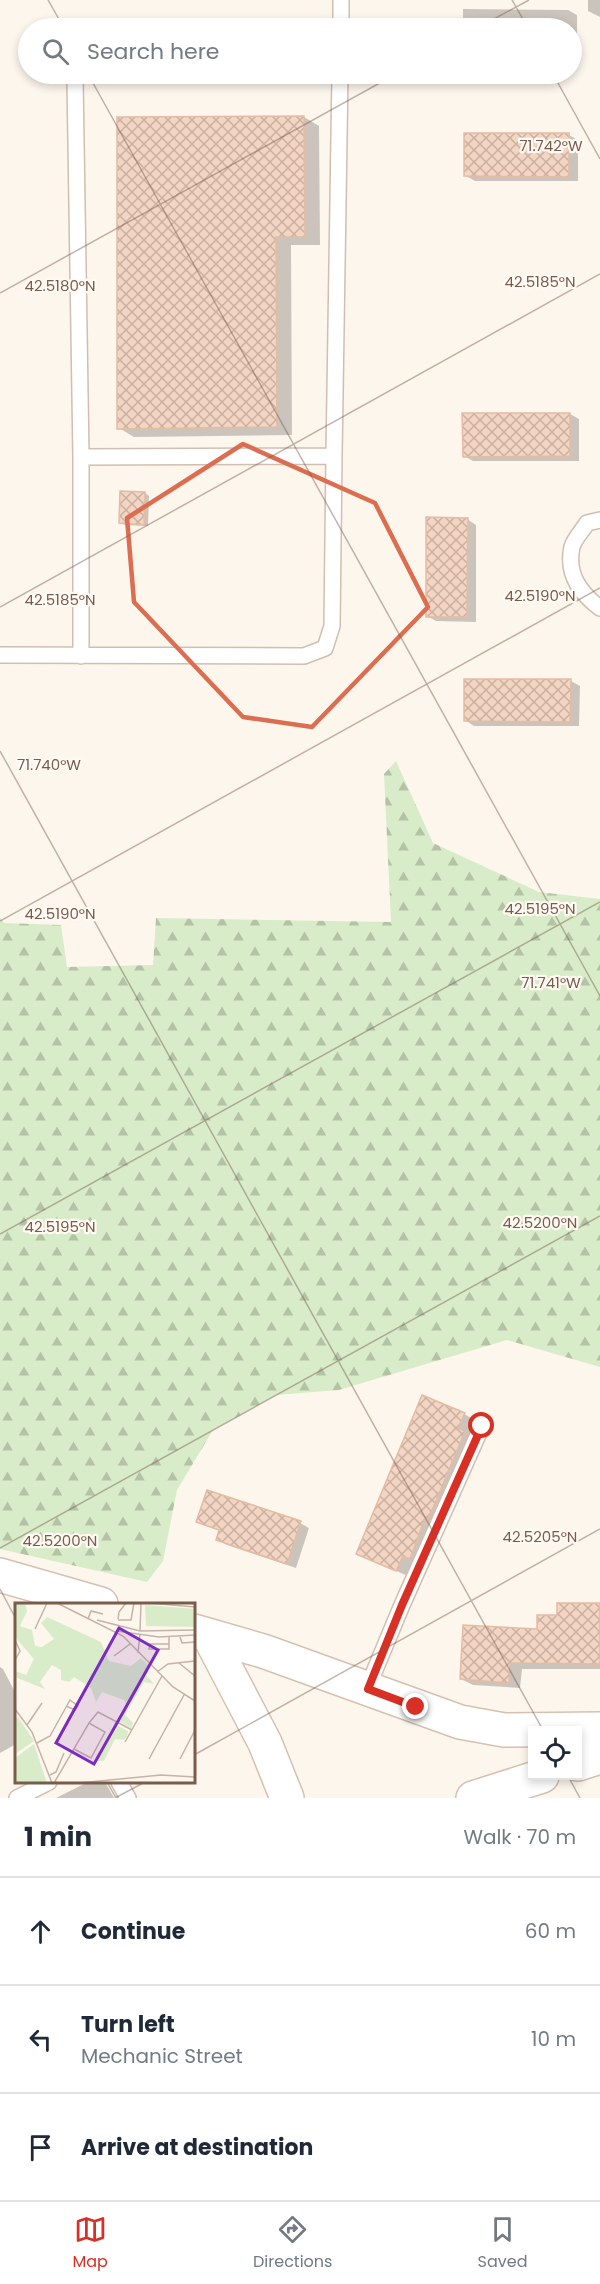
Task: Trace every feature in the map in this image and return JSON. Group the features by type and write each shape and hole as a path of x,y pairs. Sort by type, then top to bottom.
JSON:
{"main road":[{"path":"0,1575 94,1603"},
{"path":"201,1633 263,1651 460,1722 504,1730 600,1730"},
{"path":"201,1633 265,1743 287,1798"},
{"path":"582,1763 600,1757"},
{"path":"473,1798 529,1780"}],"lane":[{"path":"341,0 341,18"},
{"path":"75,84 81,457 81,656"},
{"path":"0,656 304,656 325,648 333,626 340,84"},
{"path":"81,457 334,456"},
{"path":"600,520 587,523 572,546 571,571 583,596 600,608"},
{"path":"368,1689 402,1605 482,1426"},
{"path":"17,1798 47,1783"},
{"path":"120,1783 128,1798"}],"highlighted area":[{"path":"243,444 375,503 428,607 312,727 243,717 134,602 127,518"}],"green space":[{"path":"396,761 433,843 539,892 600,899 600,1367 507,1340 339,1390 276,1395 213,1430 177,1490 163,1561 147,1582 0,1549 0,917 4,923 61,925 67,967 153,965 156,918 391,922 384,774"}],"building":[{"path":"304,116 305,237 276,237 277,427 117,429 117,117"},
{"path":"464,133 569,133 569,177 464,176"},
{"path":"462,413 570,413 570,456 463,457"},
{"path":"120,491 145,492 144,525 119,523"},
{"path":"426,517 468,518 467,617 426,617"},
{"path":"464,679 571,679 570,722 464,721"},
{"path":"422,1395 465,1413 458,1428 465,1431 428,1520 425,1518 410,1559 403,1556 396,1571 356,1554"},
{"path":"207,1490 301,1521 287,1564 216,1540 219,1530 196,1522"},
{"path":"557,1603 600,1603 600,1664 510,1663 509,1683 460,1679 463,1625 537,1629 537,1615 557,1615"}],"route":[{"path":"416,1707 368,1689 402,1605 482,1426"}]}
